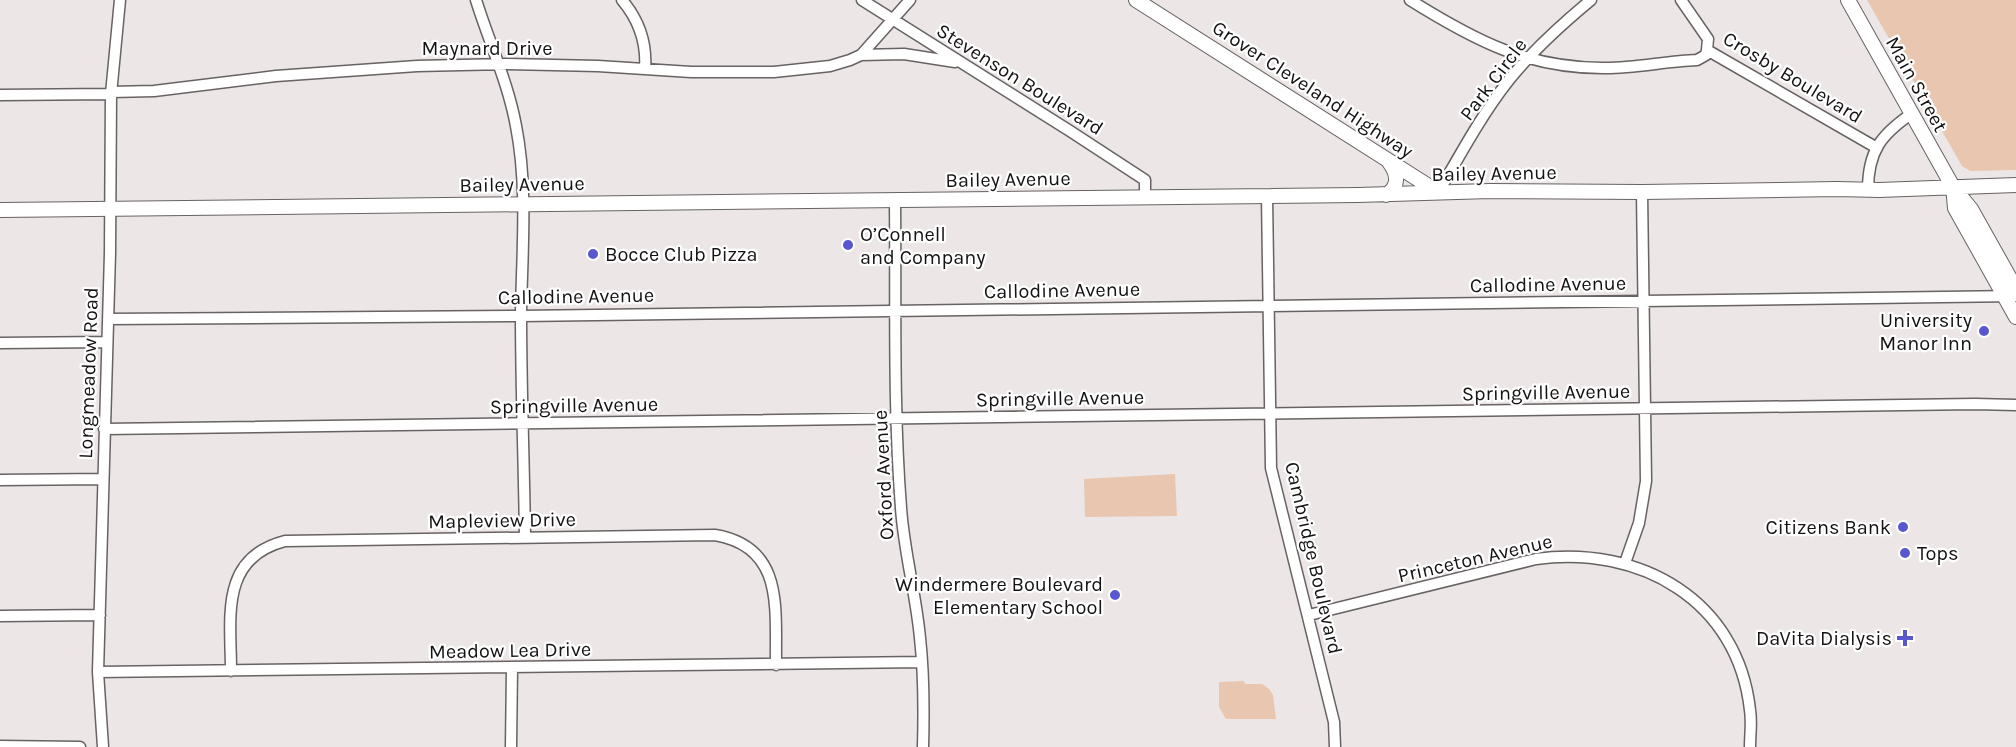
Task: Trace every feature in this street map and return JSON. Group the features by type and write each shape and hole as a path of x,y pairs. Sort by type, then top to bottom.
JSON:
{"main road":[{"name":"Grover Cleveland Highway","path":"1136,0 1438,193"},
{"name":"Main Street","path":"1848,0 1953,187 1956,208 2012,294 2016,317"},
{"path":"1386,158 1394,168 1397,177 1397,182 1386,195"},
{"name":"Bailey Avenue","path":"0,210 1386,195 1490,191 1868,190 2016,185"}],"street":[{"name":"Longmeadow Road","path":"103,747 98,672 108,319 111,93 120,0"},
{"path":"476,0 499,65 516,127 520,153 525,537"},
{"path":"622,0 635,18 641,32 645,46 645,69"},
{"name":"Stevenson Boulevard","path":"862,0 1145,180 1145,197"},
{"name":"Maynard Drive","path":"861,55 910,0"},
{"path":"1410,0 1476,38 1527,59 1575,67 1624,67 1697,60 1706,55 1707,51"},
{"name":"Park Circle","path":"1438,193 1493,102 1527,59 1591,0"},
{"name":"Crosby Boulevard","path":"1680,0 1708,39 1707,51 1877,148"},
{"name":"Maynard Drive","path":"0,95 154,91 276,76 427,65 499,65 719,73 774,72 830,66 861,55 904,54 961,63"},
{"path":"1868,190 1871,161 1877,148 1889,129 1911,114"},
{"path":"1625,563 1644,502 1646,481 1642,192"},
{"name":"Cambridge Boulevard","path":"1267,196 1271,468 1334,722 1335,747"},
{"name":"Oxford Avenue","path":"895,200 897,418 902,524 920,638 923,747"},
{"name":"Callodine Avenue","path":"108,319 521,316 2012,294"},
{"path":"0,343 107,342"},
{"name":"Springville Avenue","path":"104,429 2016,405"},
{"path":"0,480 103,479"},
{"name":"Mapleview Drive","path":"231,671 230,599 234,585 247,563 265,548 285,541 525,537 715,535 746,545 763,561 772,580 776,664"},
{"name":"Princeton Avenue","path":"1309,615 1536,559 1574,556 1625,563 1648,571 1679,588 1717,625 1735,656 1746,689 1750,713 1750,747"},
{"path":"0,615 100,615"},
{"name":"Meadow Lea Drive","path":"98,672 922,663"},
{"path":"511,747 512,668"},
{"path":"0,746 80,747"}],"shaded area":[{"path":"1867,0 2016,0 2016,170 1970,171 1962,166"},
{"path":"1175,474 1177,516 1085,517 1084,479"},
{"path":"1244,681 1245,684 1262,684 1269,689 1273,695 1276,719 1226,719 1219,707 1219,682"}],"place":[{"name":"O’Connell and Company","path":"848,245"},
{"name":"Bocce Club Pizza","path":"593,254"},
{"name":"University Manor Inn","path":"1984,331"},
{"name":"Citizens Bank","path":"1903,527"},
{"name":"Tops","path":"1905,553"},
{"name":"Windermere Boulevard Elementary School","path":"1115,595"},
{"name":"DaVita Dialysis","path":"1905,638"}]}
